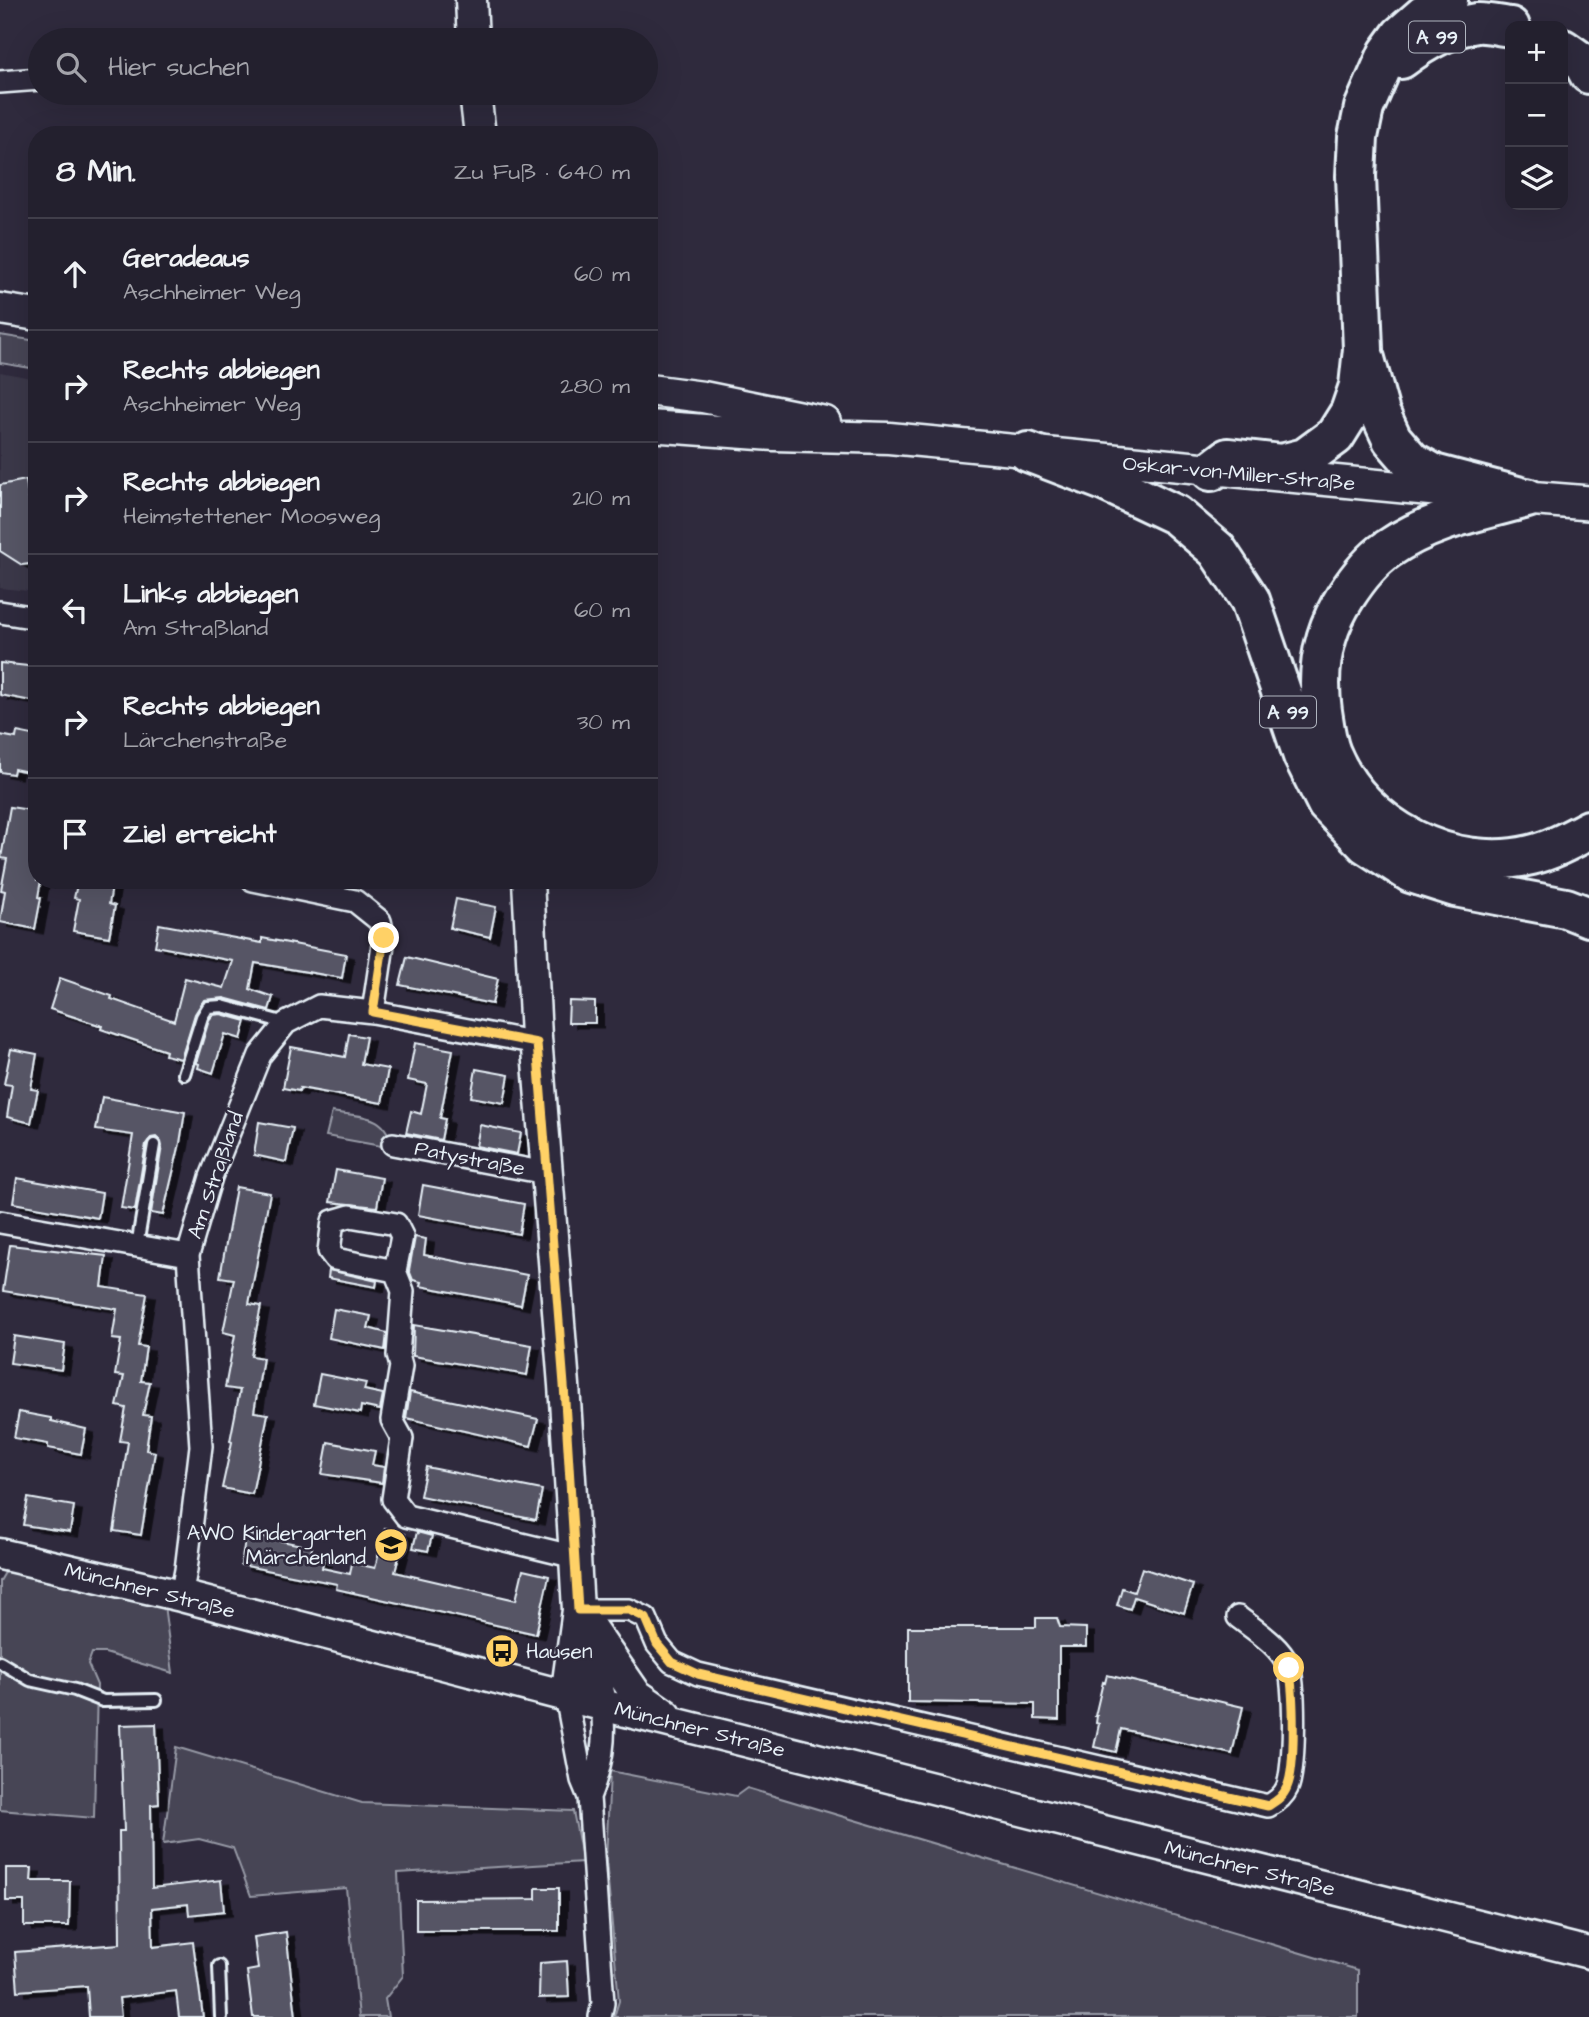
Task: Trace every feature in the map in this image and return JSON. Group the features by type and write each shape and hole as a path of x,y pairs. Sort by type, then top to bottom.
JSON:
{"highway":[{"path":"1211,471 1227,458 1281,464 1305,458 1335,436 1350,412 1359,386 1363,349 1356,176 1358,137 1364,108 1388,53 1401,35 1424,15 1448,0"},
{"name":"A 99","path":"1376,82 1417,47 1441,34 1478,23 1505,26"},
{"path":"1568,52 1583,63 1589,74"},
{"path":"1363,349 1380,413 1392,439 1411,461 1434,474 1527,498"},
{"name":"A 99","path":"1028,452 1104,481 1176,515 1217,550 1250,600 1303,756 1327,804 1366,844 1410,873 1455,887 1566,908 1589,917"},
{"path":"1527,498 1436,522 1387,549 1356,581 1334,613 1322,650 1318,686 1323,716 1331,752 1355,793 1387,826 1423,845 1460,855 1497,860 1531,855 1562,845 1589,830"}],"main road":[{"name":"Oskar-von-Miller-Straße","path":"1527,498 1589,503"}],"street":[{"path":"471,0 472,28"},
{"path":"0,82 28,80"},
{"path":"476,105 479,126"},
{"path":"0,309 28,314"},
{"name":"Oskar-von-Miller-Straße","path":"658,391 703,397 851,427 889,439"},
{"name":"Oskar-von-Miller-Straße","path":"658,427 774,435 889,439 1211,471 1527,498"},
{"path":"0,612 28,617"},
{"path":"297,889 355,901 380,921 384,938 373,1012"},
{"path":"528,889 578,1610 602,1705 605,1733 597,1778 589,1797"},
{"name":"Am Straßland","path":"181,1596 201,1446 188,1255 211,1177 260,1055 286,1023 319,1006 373,1012 537,1043"},
{"name":"Patystraße","path":"393,1144 546,1172"},
{"path":"0,1222 188,1255"},
{"path":"396,1271 403,1291 398,1355 401,1366 392,1420 402,1438 393,1499 406,1516 575,1557"},
{"name":"Münchner Straße","path":"0,1554 181,1596 1589,1954"},
{"path":"578,1610 629,1610 646,1618 657,1644 672,1662 698,1674 1268,1806 1278,1801 1287,1788 1293,1766 1293,1686 1289,1668 1281,1653 1238,1617"},
{"path":"578,1610 566,1696 582,1780 589,1797 603,2003 600,2017"},
{"path":"578,1610 636,1694 679,1724"}],"lane":[{"path":"184,1074 202,1017 208,1007 222,1006 286,1023"},
{"path":"136,1246 154,1145"},
{"path":"0,1662 30,1680 75,1690 103,1700 156,1700"},
{"path":"219,1966 221,2017"}],"shaded area":[{"path":"0,335 28,340 28,368 0,363"},
{"path":"0,372 28,377 28,591 0,588"},
{"path":"332,1112 363,1116 379,1123 385,1128 392,1148 326,1136"},
{"path":"7,1569 164,1605 173,1673 105,1653 92,1653 88,1664 97,1685 94,1818 0,1810 0,1581"},
{"path":"176,1747 362,1803 573,1811 583,1862 398,1873 403,1976 385,1999 388,2017 359,2017 346,1888 251,1896 233,1848 199,1839 163,1844"},
{"path":"610,1771 736,1796 747,1788 1358,1970 1358,2017 614,2017 619,2001 606,1860"}],"building":[{"path":"26,480 28,564 22,565 0,551 0,485"},
{"path":"0,663 28,666 28,700 0,695"},
{"path":"17,732 28,734 28,772 14,769 13,774 0,772 0,735 16,738"},
{"path":"10,807 28,810 28,889 39,889 38,897 41,898 35,929 0,922 5,891 1,890 7,859 1,858"},
{"path":"76,889 112,889 109,904 115,906 109,937 73,931 79,899 74,898"},
{"path":"456,899 496,907 490,937 450,928"},
{"path":"159,924 262,943 262,938 346,954 342,978 255,963 250,989 273,997 269,1010 224,998 204,1000 195,1014 181,1059 165,1055 166,1051 101,1029 102,1026 50,1009 60,978 174,1021 185,978 224,988 233,961 155,946"},
{"path":"407,957 498,979 492,1004 400,985"},
{"path":"569,1001 595,1002 595,1023 568,1023"},
{"path":"221,1014 246,1021 241,1039 225,1034 213,1073 198,1068 199,1064 196,1063 209,1020 213,1015"},
{"path":"349,1034 366,1037 361,1064 388,1069 382,1103 300,1088 299,1091 283,1088 291,1047 345,1057"},
{"path":"415,1043 453,1050 440,1118 445,1119 441,1140 406,1133 411,1111 421,1114 427,1084 408,1080"},
{"path":"11,1049 37,1054 31,1089 38,1090 31,1123 7,1117 12,1085 4,1084"},
{"path":"476,1069 509,1075 504,1103 471,1097"},
{"path":"102,1097 185,1112 163,1215 151,1213 162,1146 156,1137 146,1144 135,1210 121,1208 133,1135 96,1130"},
{"path":"259,1122 293,1128 286,1162 254,1155"},
{"path":"480,1125 521,1133 517,1154 476,1146"},
{"path":"336,1170 382,1178 377,1207 330,1202"},
{"path":"17,1178 102,1193 98,1218 13,1203"},
{"path":"423,1185 524,1204 519,1234 418,1215"},
{"path":"236,1187 270,1193 249,1304 261,1306 251,1356 263,1358 254,1412 268,1414 252,1494 222,1488 240,1390 225,1388 235,1335 223,1332 234,1279 220,1277"},
{"path":"415,1237 426,1239 424,1255 527,1275 521,1305 420,1286 421,1282 413,1280 409,1270"},
{"path":"10,1245 106,1256 102,1287 147,1294 138,1346 146,1347 141,1381 150,1382 143,1415 151,1416 146,1450 155,1452 141,1535 114,1531 128,1442 120,1441 126,1408 117,1406 124,1376 115,1375 121,1340 112,1339 117,1309 3,1291"},
{"path":"329,1270 377,1281 376,1287 328,1278"},
{"path":"334,1309 371,1316 368,1328 387,1333 385,1350 329,1338"},
{"path":"414,1325 532,1345 527,1375 413,1356"},
{"path":"14,1336 65,1344 61,1370 10,1363"},
{"path":"320,1374 366,1383 364,1390 383,1394 380,1410 361,1406 360,1413 314,1404"},
{"path":"410,1392 538,1419 531,1446 406,1418"},
{"path":"19,1412 86,1429 81,1454 14,1438"},
{"path":"328,1442 375,1451 372,1465 384,1467 382,1483 322,1474"},
{"path":"426,1467 542,1490 536,1520 420,1496"},
{"path":"28,1498 74,1506 70,1532 23,1525"},
{"path":"385,1528 405,1534 395,1572 516,1600 523,1570 549,1576 536,1634 336,1589 337,1584 241,1565 246,1534 312,1547 311,1554 324,1557 322,1568 350,1574 352,1563 375,1568"},
{"path":"417,1532 432,1536 428,1551 413,1548"},
{"path":"1142,1568 1193,1585 1184,1613 1134,1597 1130,1609 1117,1605 1122,1588 1134,1592"},
{"path":"1036,1618 1057,1618 1060,1627 1086,1628 1086,1647 1059,1647 1059,1720 1035,1719 1035,1704 908,1702 908,1627 1036,1627"},
{"path":"1107,1675 1243,1707 1232,1754 1121,1729 1116,1752 1094,1747 1099,1724 1096,1723 1095,1716"},
{"path":"156,1724 159,1804 151,1805 152,1888 221,1880 224,1911 189,1915 188,1904 152,1908 153,1947 193,1942 203,2017 179,2017 176,1991 119,1998 121,2017 89,2017 87,1986 18,1991 15,1952 120,1944 119,1831 124,1831 120,1725"},
{"path":"6,1868 32,1868 31,1881 70,1881 69,1926 24,1926 24,1901 6,1901"},
{"path":"536,1888 559,1888 559,1931 416,1931 416,1900 536,1899"},
{"path":"286,1932 296,2017 253,2017 247,1971 258,1969 254,1937"},
{"path":"567,1961 569,1997 539,1998 540,1963"}],"place":[{"name":"AWO Kindergarten Märchenland","path":"391,1545"},
{"name":"Hausen","path":"502,1651"}],"route":[{"path":"384,938 373,1012 537,1043 564,1385 578,1610 629,1610 646,1618 657,1644 672,1662 698,1674 1268,1806 1278,1801 1287,1788 1293,1766 1293,1686 1289,1668"}]}
